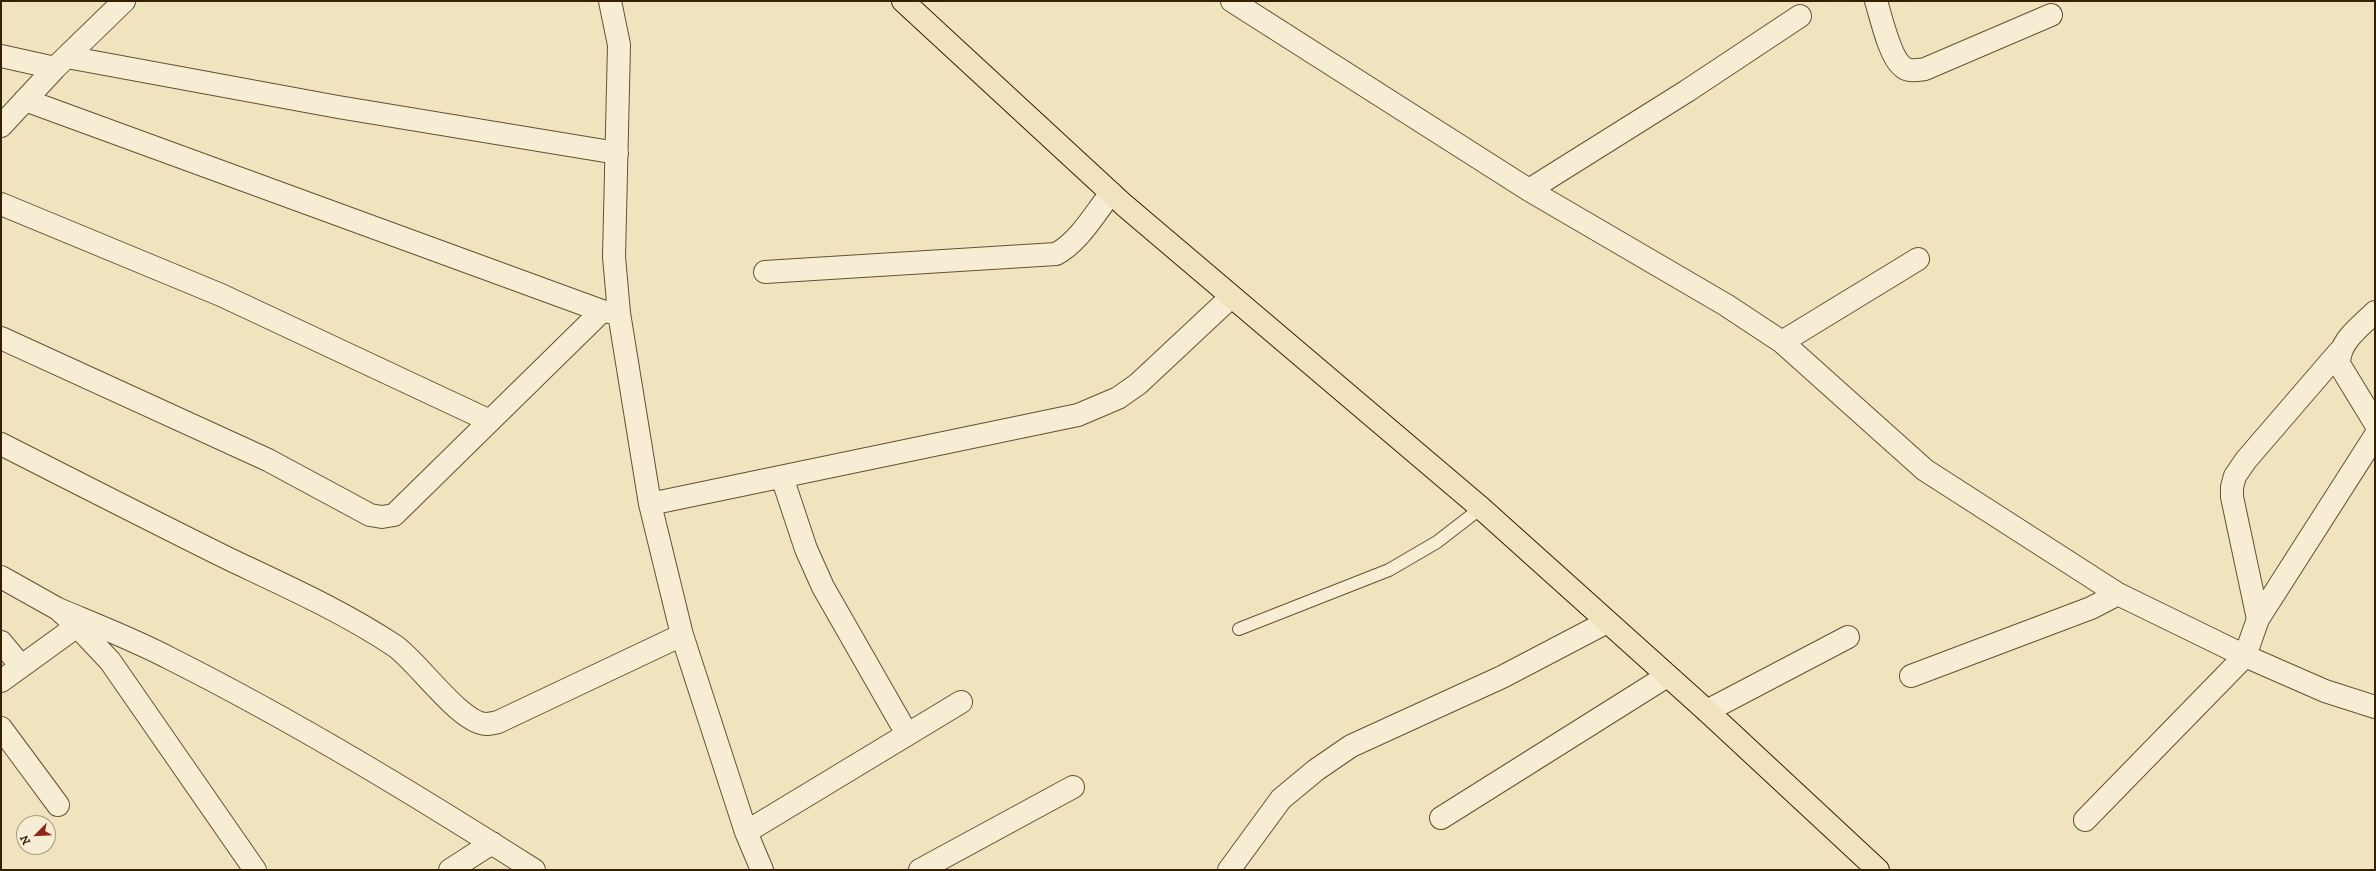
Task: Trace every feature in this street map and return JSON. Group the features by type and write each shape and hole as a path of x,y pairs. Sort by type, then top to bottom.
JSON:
{"highway":[{"path":"903,1 1111,193 1231,297 1481,508 1707,711 1878,870"}],"street":[{"path":"1,126 61,62 124,1"},
{"path":"610,1 619,45 614,257 611,312 650,504 682,635 746,832 762,870"},
{"path":"1232,1 1529,190 1726,305 1782,342 1925,470 2118,594 2245,656 2325,691 2375,707"},
{"path":"1876,1 1895,58 1903,68 1914,71 1925,69 2052,15"},
{"path":"1529,190 1687,91 1800,16"},
{"path":"1,56 61,62 617,153"},
{"path":"25,100 611,312"},
{"path":"765,272 1056,254 1066,249 1111,193"},
{"path":"1,204 220,295 490,421"},
{"path":"1782,342 1918,259"},
{"path":"650,504 1078,415 1098,408 1118,398 1138,384 1231,297"},
{"path":"1,338 268,460 370,515 382,517 394,515 490,421 611,312"},
{"path":"2258,619 2235,512 2232,488 2235,476 2246,460 2339,352 2345,342 2375,312"},
{"path":"2339,352 2339,364 2343,374 2375,423"},
{"path":"2085,820 2245,656 2258,619 2375,436"},
{"path":"1,444 282,584 371,632 396,647 414,662 456,707 474,720 486,724 498,722 682,635"},
{"path":"782,477 806,549 823,587 907,734"},
{"path":"1,576 58,609 170,658 317,738 492,843 534,870"},
{"path":"1912,676 2091,608 2118,594"},
{"path":"58,609 77,626 110,661 255,870"},
{"path":"1229,870 1281,799 1316,770 1351,746 1502,676 1607,622"},
{"path":"1,681 77,626"},
{"path":"1707,711 1848,637"},
{"path":"1,642 21,666"},
{"path":"1441,818 1667,676"},
{"path":"746,832 961,702"},
{"path":"1,728 58,805"},
{"path":"920,870 1073,788"},
{"path":"450,870 492,843"}],"lane":[{"path":"1240,629 1389,570 1438,542 1481,508"}]}
